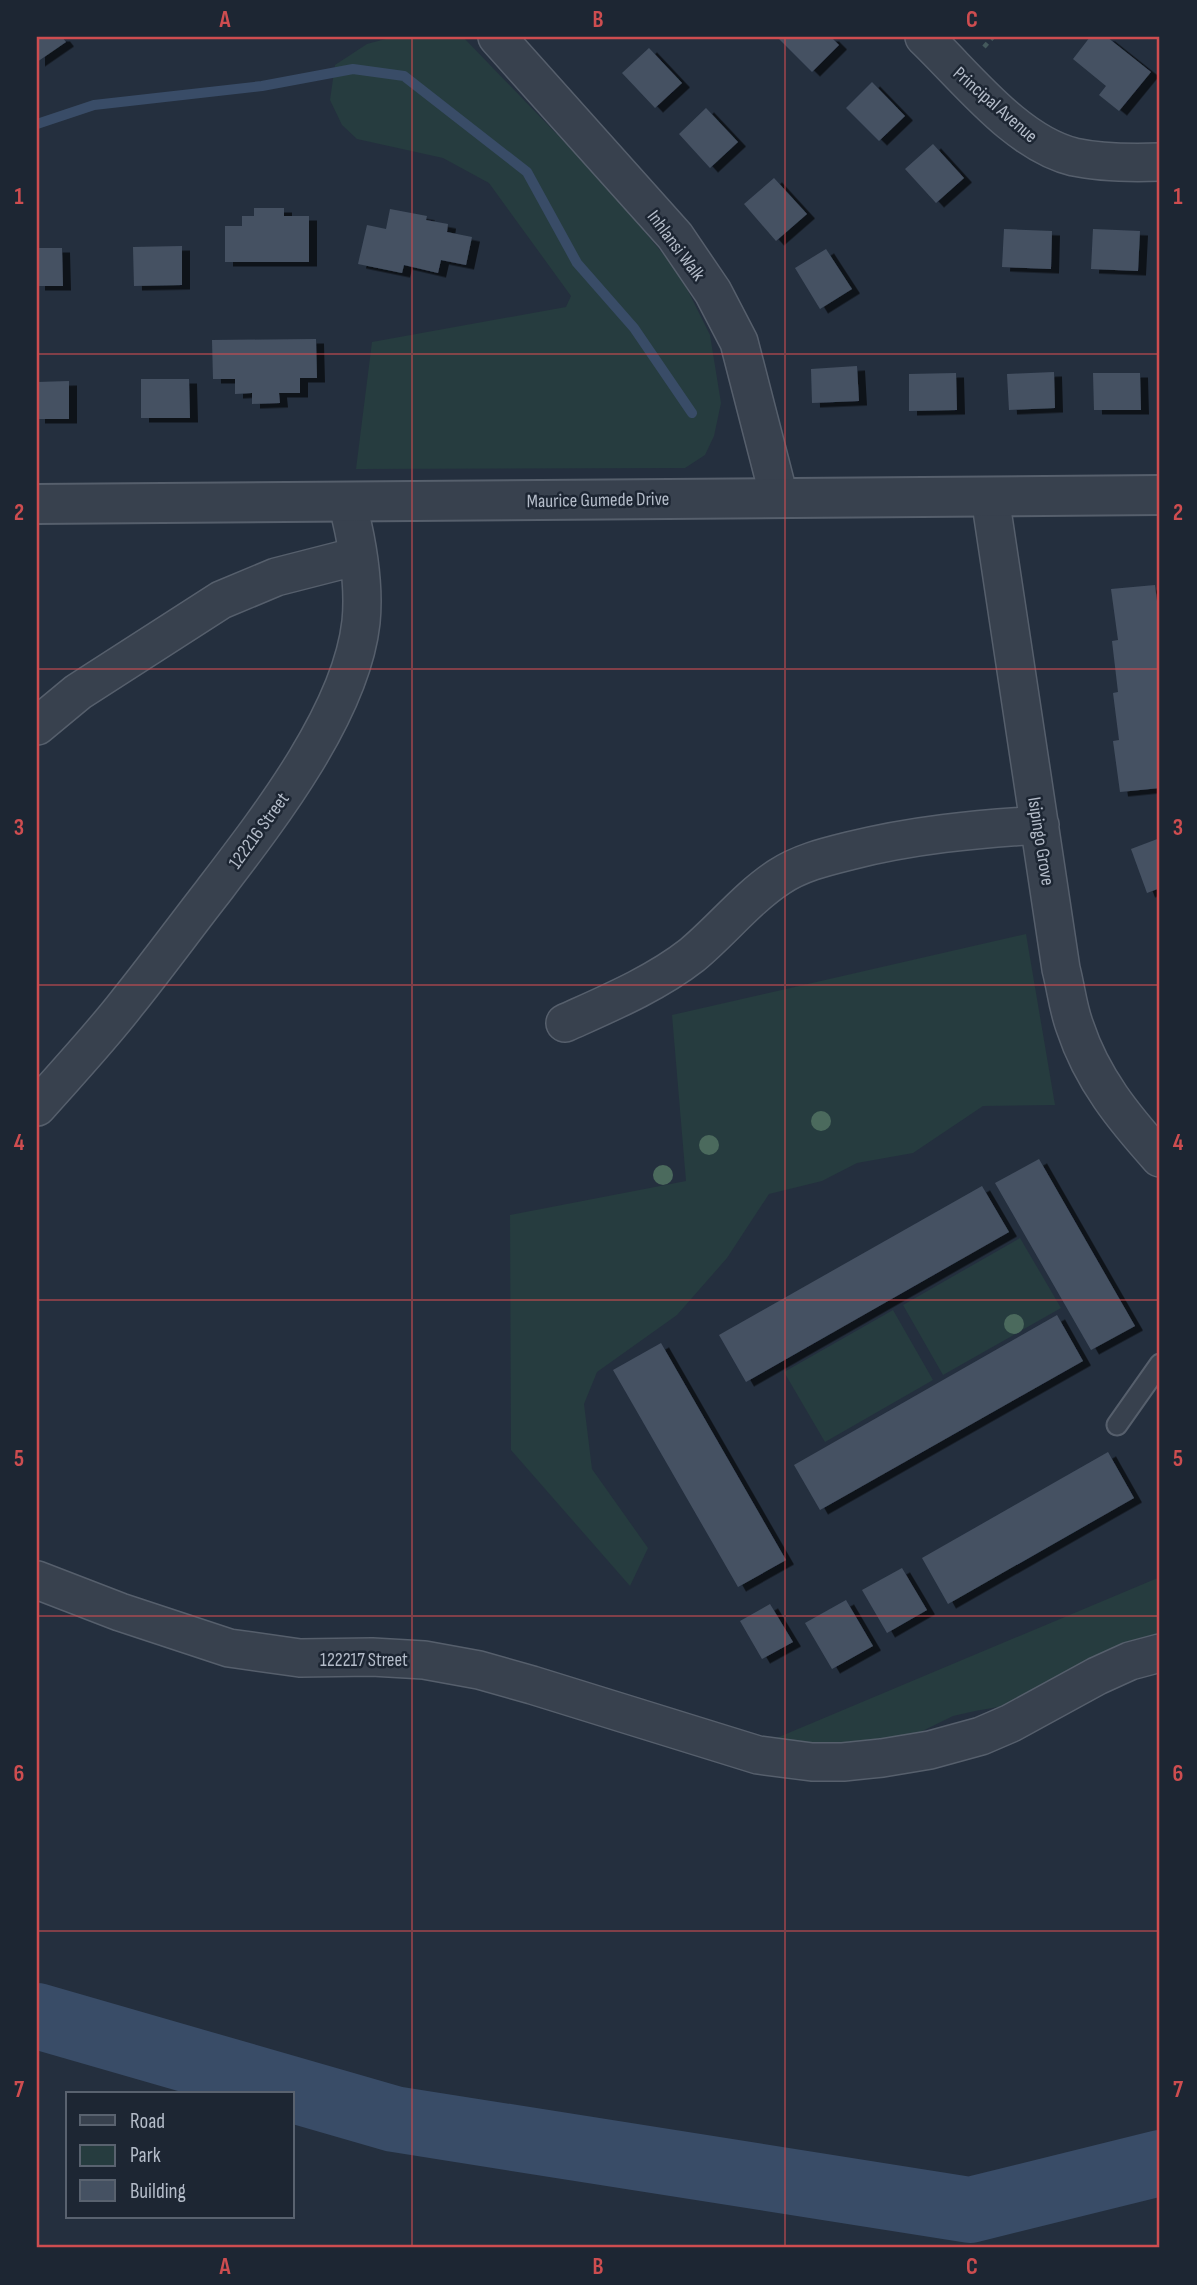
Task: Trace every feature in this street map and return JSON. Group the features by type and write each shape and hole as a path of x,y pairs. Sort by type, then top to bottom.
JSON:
{"street":[{"name":"Inhlansi Walk","path":"497,37 675,236 713,292 739,342 779,497"},
{"name":"Principal Avenue","path":"924,37 1024,134 1047,147 1073,157 1160,162"},
{"name":"Maurice Gumede Drive","path":"37,504 1160,495"},
{"name":"Isipingo Grove","path":"990,497 1061,969 1074,1026 1103,1088 1126,1120 1160,1158"},
{"name":"122216 Street","path":"37,1108 126,1005 238,859 299,772 341,693 360,625 362,593 348,502"},
{"path":"37,726 78,692 220,600 276,577 358,556"},
{"path":"565,1023 611,1002 690,956 780,876 815,859 874,845 967,830 1040,825"},
{"name":"122217 Street","path":"37,1580 120,1612 229,1648 300,1658 372,1657 424,1660 531,1685 758,1755 812,1762 843,1762 930,1750 981,1736 1108,1671 1130,1661 1160,1653"}],"lane":[{"path":"1117,1425 1160,1364"}],"green space":[{"path":"393,37 463,37 602,181 679,273 710,335 721,403 714,436 705,455 685,468 356,469 372,342 566,307 571,296 489,183 443,158 357,139 342,125 330,100 335,65 367,44"},
{"path":"1026,934 1055,1105 983,1106 913,1153 857,1163 822,1181 769,1194 727,1258 677,1315 597,1372 584,1404 592,1469 648,1548 630,1586 511,1450 510,1215 686,1181 672,1015"},
{"path":"1020,1238 1061,1308 943,1375 903,1305"},
{"path":"893,1310 933,1380 825,1442 784,1372"},
{"path":"1160,1577 1160,1640 1022,1708 998,1707 953,1716 908,1738 832,1753 767,1742"}],"building":[{"path":"37,37 62,37 66,42 37,62"},
{"path":"777,37 831,37 839,45 812,72"},
{"path":"1090,37 1107,37 1151,72 1119,111 1099,95 1106,86 1073,59"},
{"path":"649,48 682,83 655,108 622,73"},
{"path":"872,82 905,116 879,141 846,108"},
{"path":"706,108 738,142 710,168 679,134"},
{"path":"933,144 964,178 936,203 905,169"},
{"path":"774,178 807,214 776,241 744,204"},
{"path":"254,208 284,208 284,216 309,216 309,262 225,262 225,226 242,226 242,216 254,216"},
{"path":"390,209 427,216 426,220 448,224 447,232 472,237 466,265 441,260 438,273 404,265 402,273 358,264 367,225 386,229"},
{"path":"1004,229 1052,231 1051,269 1002,267"},
{"path":"1093,229 1140,231 1138,271 1091,269"},
{"path":"182,246 182,285 134,286 133,247"},
{"path":"37,248 62,248 63,286 37,286"},
{"path":"826,249 852,289 820,309 795,268"},
{"path":"316,339 317,378 300,378 300,393 279,393 280,403 252,404 252,393 235,394 235,379 213,379 212,340"},
{"path":"857,366 859,401 812,403 811,369"},
{"path":"1054,372 1055,408 1009,410 1007,374"},
{"path":"956,373 957,410 909,411 909,374"},
{"path":"1093,373 1140,373 1141,410 1094,410"},
{"path":"141,379 189,379 190,418 141,418"},
{"path":"69,381 69,419 37,419 37,382"},
{"path":"1155,585 1160,626 1160,788 1120,792 1113,741 1119,740 1113,693 1118,692 1112,641 1118,640 1111,589"},
{"path":"1160,838 1160,888 1147,893 1131,849"},
{"path":"1039,1159 1135,1326 1091,1350 995,1183"},
{"path":"982,1186 1009,1232 746,1382 719,1335"},
{"path":"1057,1315 1083,1361 820,1510 794,1465"},
{"path":"661,1343 786,1560 738,1587 613,1370"},
{"path":"1108,1452 1134,1498 948,1604 922,1558"},
{"path":"902,1568 927,1610 887,1633 862,1590"},
{"path":"846,1600 873,1646 832,1669 805,1623"},
{"path":"770,1604 793,1642 762,1659 740,1621"}],"waterway":[{"path":"37,124 94,105 262,86 353,69 404,76 527,172 577,263 634,328 692,413"},
{"path":"37,2016 394,2119 970,2210 1160,2163"}]}
